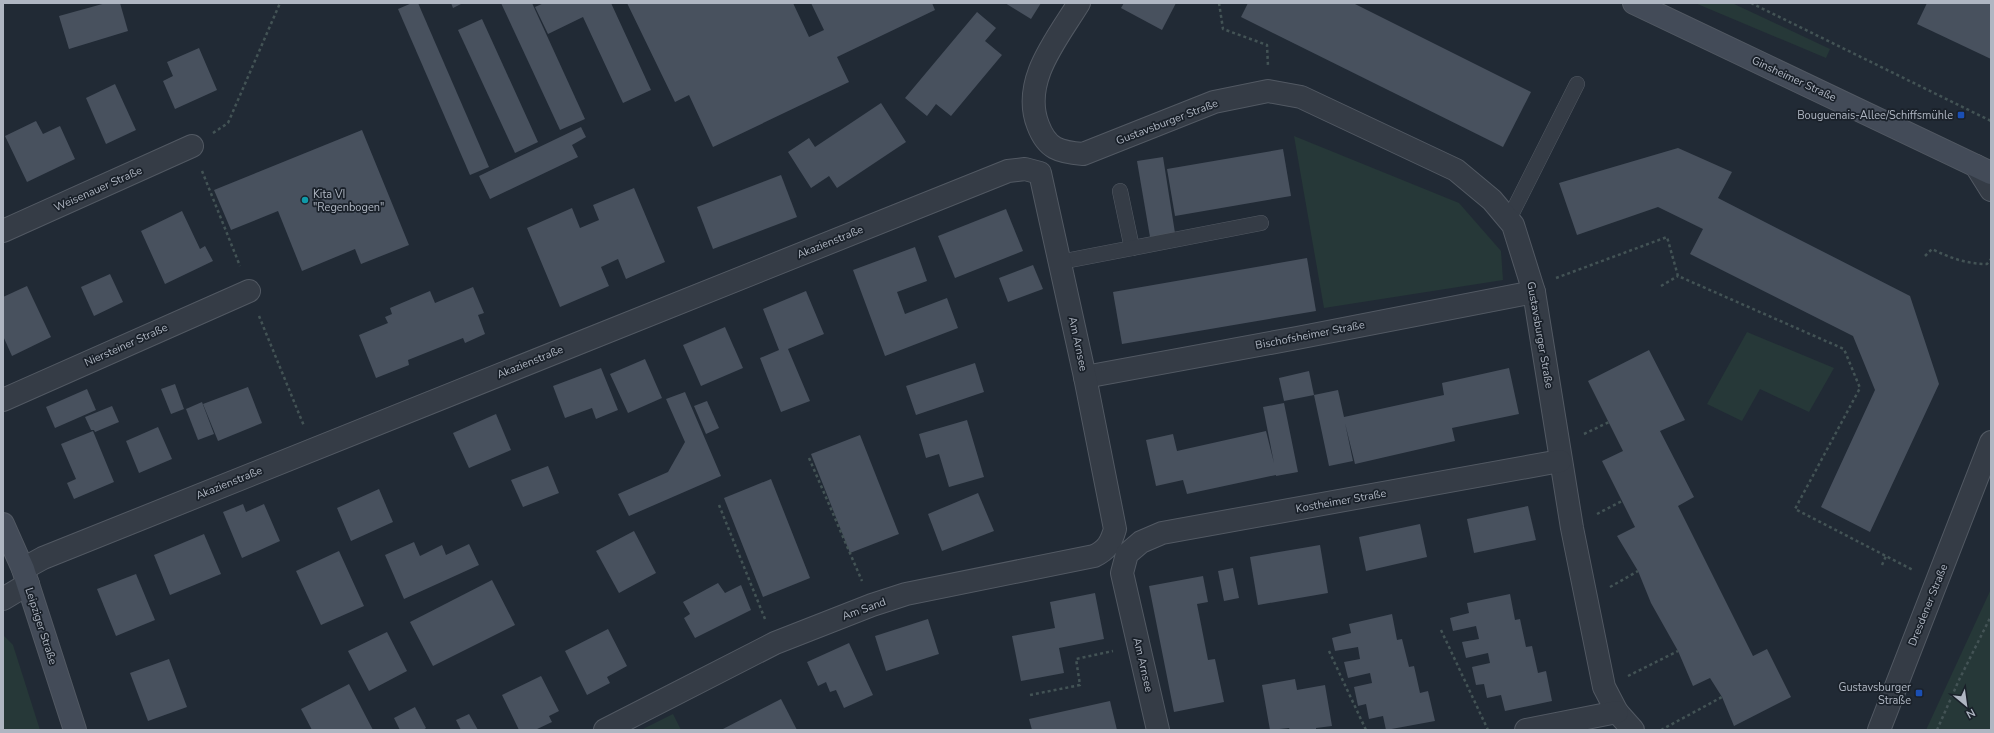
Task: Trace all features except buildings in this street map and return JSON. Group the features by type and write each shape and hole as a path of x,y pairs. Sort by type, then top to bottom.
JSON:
{"main road":[{"name":"Ginsheimer Straße","path":"1634,3 1983,169"},
{"name":"Leipziger Straße","path":"3,524 25,576 75,730"}],"street":[{"name":"Gustavsburger Straße","path":"1079,3 1037,73 1032,98 1035,118 1042,135 1052,148 1065,153 1083,154 1214,102 1268,91 1301,97 1456,170 1492,200 1509,219 1513,225 1534,292 1560,462 1604,687 1618,712 1633,730"},
{"name":"Weisenauer Straße","path":"3,231 192,146"},
{"name":"Akazienstraße","path":"3,599 43,558 1008,171 1025,169 1040,173"},
{"name":"Ginsheimer Straße","path":"1983,169 1991,190"},
{"name":"Am Arnsee","path":"1040,173 1085,377 1112,516"},
{"name":"Niersteiner Straße","path":"3,400 249,291"},
{"name":"Bischofsheimer Straße","path":"1085,377 1534,292"},
{"name":"Dresdener Straße","path":"1879,730 1991,442"},
{"name":"Dresdener Straße","path":"1977,480 1991,459"},
{"name":"Kostheimer Straße","path":"1127,554 1141,542 1162,533 1560,462"},
{"name":"Am Sand","path":"605,730 775,643 872,605 906,594 1094,556 1104,551 1111,542 1115,529 1112,516"},
{"name":"Am Arnsee","path":"1127,554 1122,572 1158,730"},
{"path":"1526,730 1618,712"}],"lane":[{"path":"1509,219 1577,84"},
{"path":"1120,191 1132,248"},
{"path":"1060,262 1261,223"}],"path":[{"path":"280,3 228,123 192,146 313,449"},
{"path":"1219,3 1224,29 1268,45 1268,91"},
{"path":"1751,3 1991,121"},
{"path":"1534,292 1558,277 1667,237 1678,276"},
{"path":"1924,256 1932,249 1951,258 1978,264 1987,264 1991,259"},
{"path":"1661,286 1678,276"},
{"path":"1678,276 1844,349 1860,388 1795,509 1937,582"},
{"path":"809,458 872,605"},
{"path":"719,505 775,643"},
{"path":"1882,565 1886,556"},
{"path":"1937,730 1959,680 1991,616"},
{"path":"1441,630 1488,730"},
{"path":"1030,696 1080,685 1076,659 1138,645"},
{"path":"1329,651 1366,730"},
{"path":"1604,687 1678,651"},
{"path":"1661,730 1722,697"}],"shaded area":[{"path":"1695,3 1732,3 1830,49 1826,58"},
{"path":"1294,136 1459,203 1501,251 1503,280 1324,308"},
{"path":"1747,332 1834,368 1809,412 1760,389 1742,421 1707,404"},
{"path":"1991,589 1991,730 1926,730"},
{"path":"3,635 13,645 40,730 3,730"},
{"path":"673,714 681,730 641,730"}],"place":[{"name":"Bouguenais-Allee/Schiffsmühle","path":"1961,115"},
{"name":"Kita VI \"Regenbogen\"","path":"305,200"},
{"name":"Gustavsburger Straße","path":"1919,693"}]}
